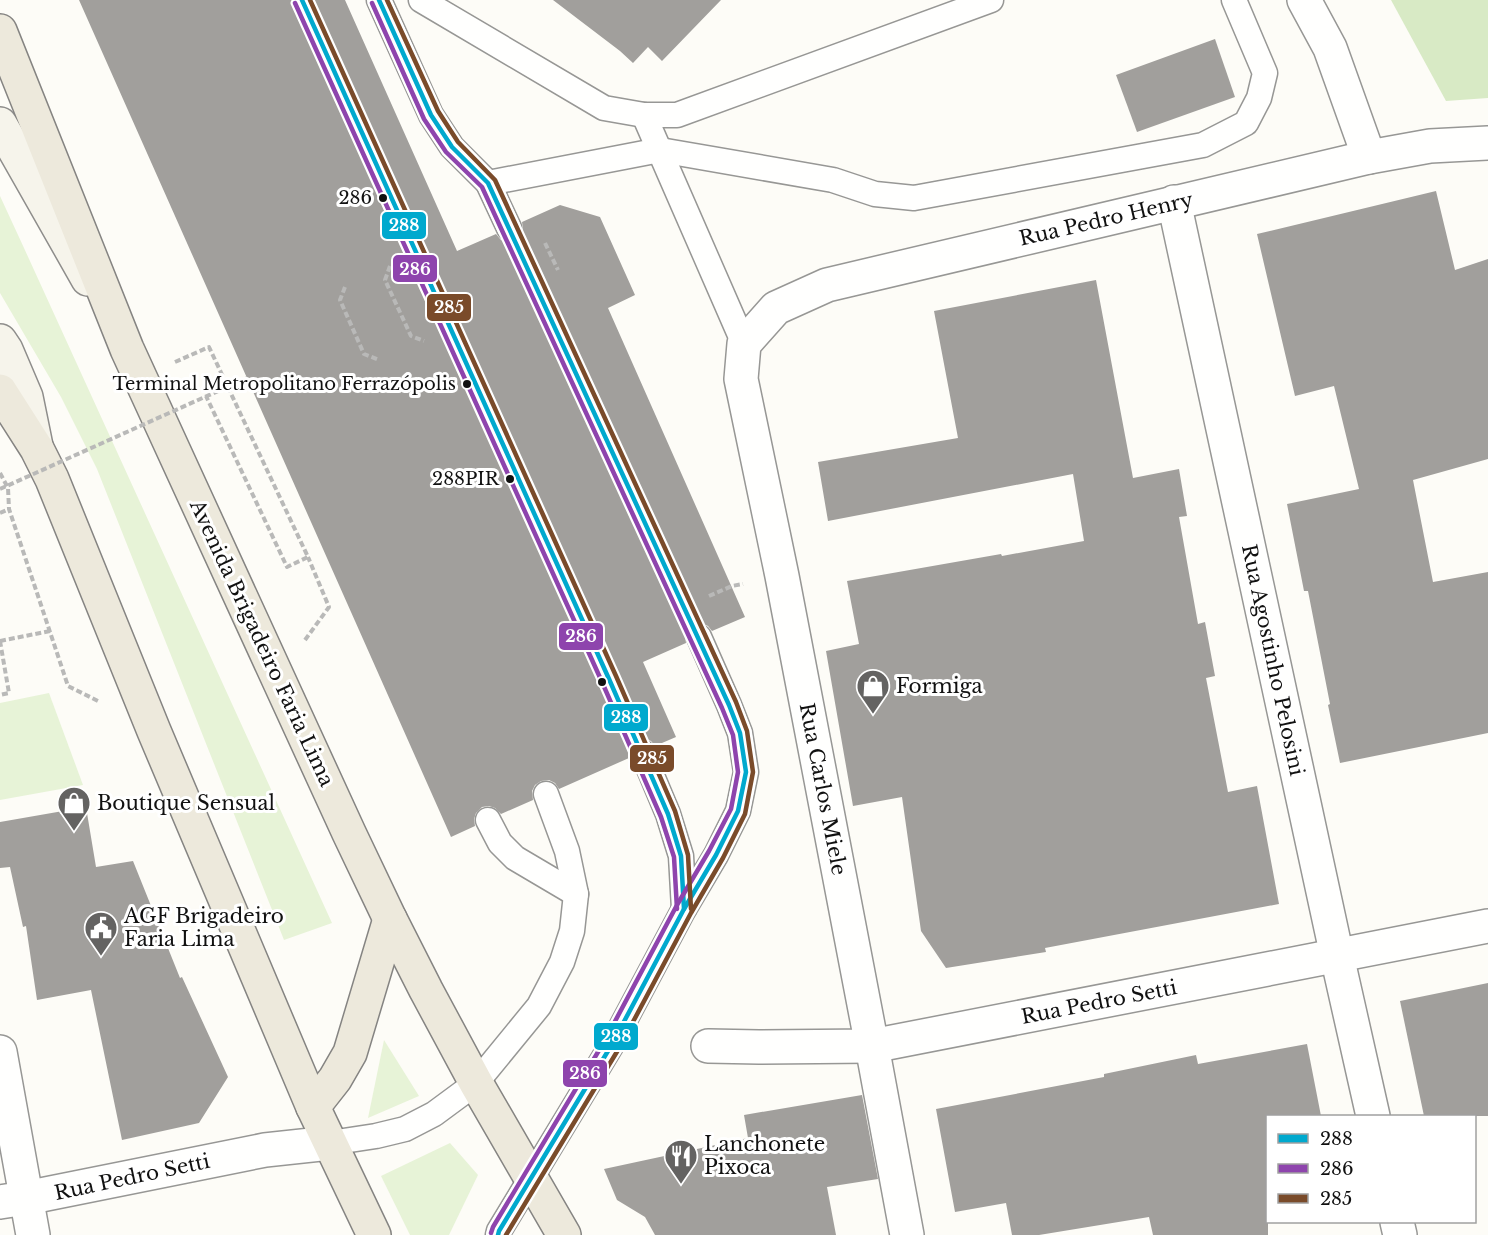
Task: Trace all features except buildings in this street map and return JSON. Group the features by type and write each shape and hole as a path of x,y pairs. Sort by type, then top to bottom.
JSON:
{"main road":[{"name":"Avenida Brigadeiro Faria Lima","path":"0,31 127,349 390,919 476,1083 564,1235"},
{"path":"0,391 37,449 52,479 154,731 313,1107 374,1235"},
{"path":"313,1107 335,1079 350,1053 390,919"}],"street":[{"path":"1304,0 1330,48 1369,157"},
{"path":"0,124 127,349"},
{"name":"Rua Pedro Henry","path":"744,344 776,308 827,285 1369,157 1430,146 1488,143"},
{"name":"Rua Agostinho Pelosini","path":"1174,202 1373,1115"},
{"path":"0,341 26,397 37,449"},
{"name":"Rua Carlos Miele","path":"744,344 741,380 782,576 907,1235"},
{"name":"Rua Pedro Setti","path":"708,1046 872,1046 1488,926"},
{"path":"0,1052 13,1200 33,1235"},
{"path":"265,1150 313,1107"},
{"name":"Rua Pedro Setti","path":"13,1200 265,1150 330,1143"}],"lane":[{"path":"379,0 430,115 452,147 488,183 509,228"},
{"path":"421,0 604,108 644,115 677,115 991,0"},
{"path":"488,183 660,150 833,180 874,194 914,198 1203,145 1246,123 1259,98 1265,73 1234,0"},
{"path":"644,115 744,344"},
{"path":"498,1235 610,1046 738,811 746,772 740,733 699,637"},
{"path":"642,752 668,814 681,856 684,909"},
{"path":"330,1143 405,1129 434,1114 476,1083 539,1006 562,962 572,931 576,894 567,851 546,794"},
{"path":"488,820 500,843 515,858 576,894"}],"path":[{"path":"545,243 558,270"},
{"path":"390,266 385,279 389,289 411,336 424,341"},
{"path":"345,287 340,300 364,354 379,360"},
{"path":"209,347 308,557 329,607 304,641"},
{"path":"0,489 247,378"},
{"path":"206,396 287,567 308,557"},
{"path":"0,473 8,488 9,509 68,686 154,731"},
{"path":"0,513 9,509"},
{"path":"709,596 732,586"},
{"path":"0,695 9,693 0,641 50,631"}],"green space":[{"path":"1391,0 1488,0 1488,98 1446,101"},
{"path":"0,196 332,923 284,940 97,469 61,397 0,293"},
{"path":"49,693 83,785 0,800 0,703"},
{"path":"384,1040 419,1096 368,1118"},
{"path":"450,1143 478,1175 449,1235 410,1235 381,1176"}],"transit line":[{"name":"288","path":"302,0 668,814 681,856 684,909"},
{"name":"285","path":"310,0 675,811 688,855 691,909"},
{"name":"288","path":"379,0 431,115 452,147 488,183 729,705 740,733 746,772 738,811 716,855 684,909 611,1046 498,1235"},
{"name":"285","path":"387,0 438,111 458,142 495,180 736,702 747,731 753,772 745,814 723,858 618,1050 506,1235"},
{"name":"286","path":"295,3 661,817 674,857 677,909"},
{"name":"286","path":"372,3 424,119 446,152 482,187 722,708 733,735 738,772 731,809 709,851 677,905 604,1042 491,1233"}],"place":[{"name":"286","path":"383,198"},
{"name":"Terminal Metropolitano Ferrazópolis","path":"467,384"},
{"name":"288PIR","path":"510,479"},
{"name":"Formiga","path":"873,715"},
{"name":"Boutique Sensual","path":"74,832"},
{"name":"AGF Brigadeiro Faria Lima","path":"101,957"},
{"name":"Lanchonete Pixoca","path":"681,1185"}]}
